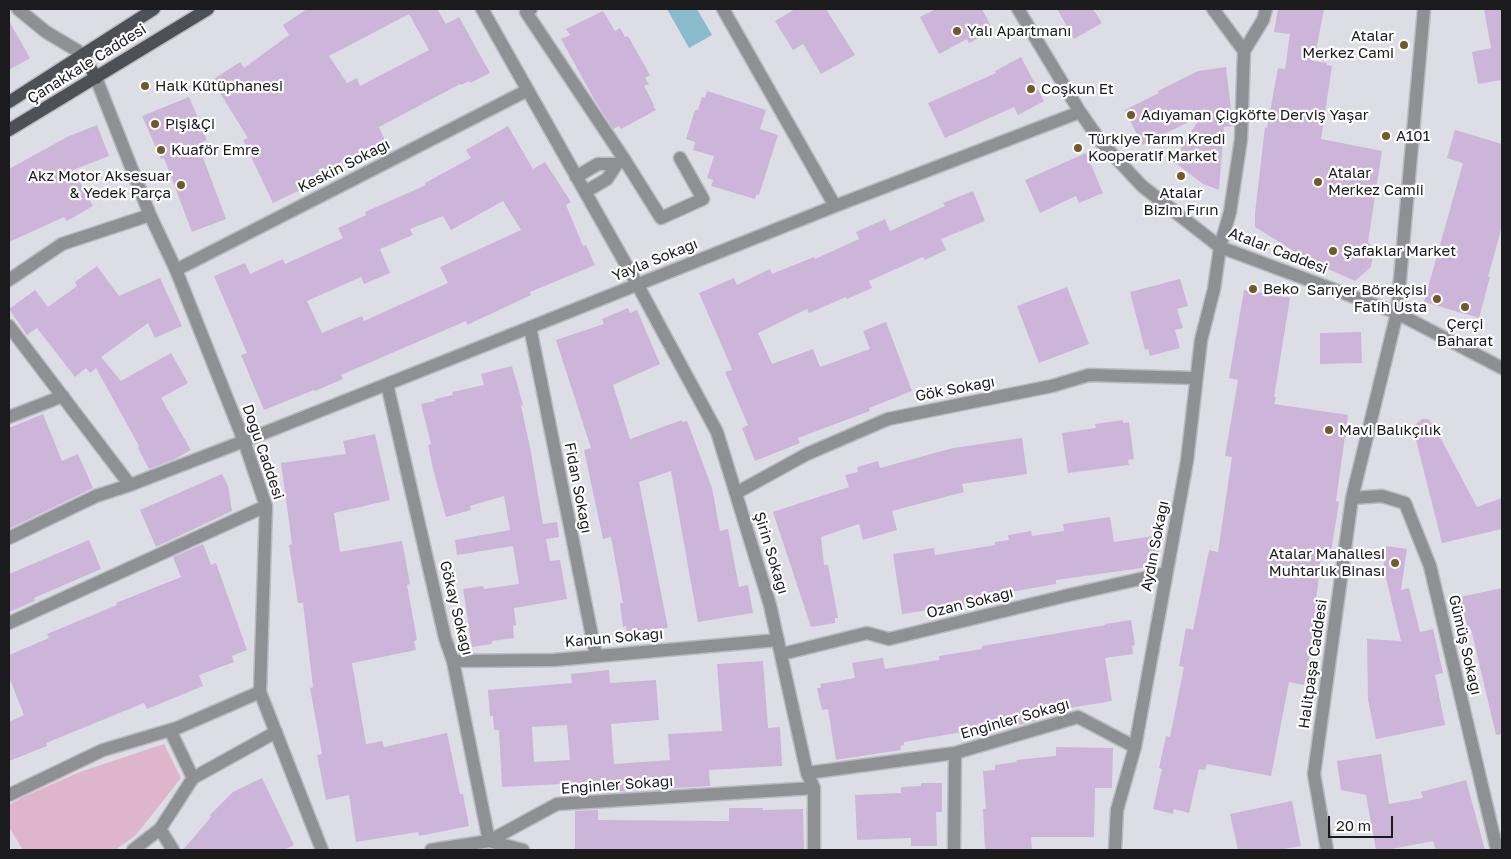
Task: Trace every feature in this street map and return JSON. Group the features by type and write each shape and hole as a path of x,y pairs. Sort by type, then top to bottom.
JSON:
{"main road":[{"name":"Çanakkale Caddesi","path":"9,102 154,9"},
{"name":"Çanakkale Caddesi","path":"9,130 208,9"},
{"path":"83,54 96,78"}],"street":[{"path":"18,9 46,32 83,54"},
{"name":"Şirin Sokağı","path":"482,9 637,284 717,432 770,604 808,773 814,788 814,850"},
{"path":"531,9 526,12 620,161 661,218 703,199 680,158"},
{"path":"723,9 835,206"},
{"name":"Atalar Caddesi","path":"1018,9 1080,112 1101,142 1142,186 1220,247 1397,313 1502,368"},
{"path":"1213,9 1244,51 1263,20 1266,9"},
{"name":"Halitpaşa Caddesi","path":"1327,850 1314,774 1352,498 1397,313 1424,9"},
{"name":"Aydın Sokağı","path":"1115,850 1117,810 1135,747 1187,460 1195,378 1201,340 1214,289 1220,247 1230,212 1241,139 1244,51"},
{"name":"Doğu Caddesi","path":"96,78 150,215 176,270 244,441 266,506 260,692 322,850"},
{"name":"Keskin Sokağı","path":"176,270 528,90"},
{"name":"Yayla Sokağı","path":"9,538 96,496 130,485 244,441 835,206 1080,112"},
{"path":"576,177 598,164 620,161"},
{"path":"585,192 607,179 620,161"},
{"path":"9,280 62,244 150,215"},
{"path":"9,326 130,485"},
{"name":"Fidan Sokağı","path":"530,327 596,656"},
{"name":"Gök Sokağı","path":"736,494 807,454 888,419 1052,386 1089,375 1195,378"},
{"name":"Gökay Sokağı","path":"387,384 445,638 453,661 489,841"},
{"path":"9,418 63,396"},
{"name":"Gümüş Sokağı","path":"1352,498 1382,496 1405,503 1430,566 1497,850"},
{"path":"9,623 266,506"},
{"name":"Ozan Sokağı","path":"782,654 867,633 889,639 1166,573"},
{"name":"Kanun Sokağı","path":"453,661 554,660 778,640"},
{"path":"9,795 103,750 170,730 260,692"},
{"name":"Enginler Sokağı","path":"808,773 955,753 1078,717 1135,747"},
{"path":"170,730 194,778"},
{"path":"133,850 160,829 194,778 276,732"},
{"path":"954,850 955,753"},
{"name":"Enginler Sokağı","path":"431,850 489,841 556,804 814,788"},
{"path":"160,829 173,850"},
{"path":"489,841 523,850"}],"shaded area":[{"path":"164,744 181,778 136,835 115,850 23,850 9,827 9,805 80,772"}],"water":[{"path":"667,9 697,9 712,35 689,48"}],"building":[{"path":"307,9 437,9 446,24 459,17 490,73 470,83 469,81 460,84 379,127 387,145 357,158 356,154 298,185 300,190 273,203 243,140 248,138 212,80 240,62 244,68 289,35 283,25","holes":["409,14 429,50 360,86 357,78 347,83 329,56"]},
{"path":"795,9 826,9 855,55 821,74 803,44 793,50 775,21"},
{"name":"Yalı Apartmanı","path":"936,9 982,9 993,30 969,43 967,39 939,54 920,17"},
{"path":"1057,9 1093,9 1102,23 1074,39"},
{"path":"1278,9 1324,9 1314,61 1327,63 1327,65 1332,66 1321,139 1382,151 1368,242 1374,249 1371,267 1355,281 1308,260 1255,227 1265,127 1267,128 1278,68 1285,69 1290,34 1274,32"},
{"path":"1484,9 1502,9 1502,80 1478,84 1472,52 1491,48"},
{"path":"603,11 615,31 620,28 625,37 628,36 650,75 645,78 649,84 644,86 656,110 621,129 619,126 613,129 561,39 570,35 566,29"},
{"path":"9,21 30,58 9,70"},
{"path":"1021,57 1044,101 1018,115 1014,107 945,138 928,103 996,73 995,71"},
{"path":"1226,67 1233,126 1224,127 1219,190 1203,184 1173,161 1201,116 1142,145 1125,110 1198,71"},
{"path":"707,91 766,110 760,129 778,135 759,195 757,194 755,199 711,186 713,180 707,178 714,156 693,150 695,142 686,139 695,110 698,110 702,97 705,98"},
{"path":"189,97 207,140 198,144 226,219 192,232 164,158 161,159 142,116"},
{"path":"97,125 109,156 73,170 93,206 67,221 64,217 9,242 9,169 67,137"},
{"path":"508,126 533,169 545,162 571,202 566,205 583,246 586,245 595,265 530,292 531,295 467,325 466,321 341,375 343,379 264,410 241,355 247,353 214,276 245,263 250,274 283,259 285,264 343,238 338,228 366,215 365,212 426,185 425,183 471,158 466,150","holes":["503,201 521,230 440,267 448,283 364,321 362,316 322,333 307,301 361,277 364,284 390,273 380,249 413,235 410,229 443,216 451,230"]},
{"path":"1455,130 1502,144 1502,226 1479,318 1424,302 1463,163 1447,158"},
{"path":"1086,153 1103,193 1079,203 1076,196 1040,213 1025,180"},
{"path":"973,191 985,221 941,239 946,250 925,260 923,257 869,281 872,288 809,313 807,309 758,333 772,364 813,349 820,367 870,349 863,331 886,322 912,391 869,408 870,411 798,438 800,443 755,461 742,428 748,425 725,372 732,370 699,293 734,278 737,285 770,269 772,274 814,257 815,259 859,239 856,232 885,219 890,231 945,206 943,203"},
{"path":"97,266 119,296 160,278 182,326 155,338 148,323 101,357 121,381 171,353 188,383 161,398 191,450 173,460 149,469 138,448 139,446 96,368 90,373 86,368 75,377 37,328 27,335 9,309 35,290 48,307 77,286 75,282"},
{"path":"1180,279 1188,306 1177,309 1183,328 1175,330 1180,348 1150,356 1148,349 1145,350 1130,292"},
{"path":"1067,287 1089,344 1039,363 1017,306"},
{"path":"1244,290 1290,298 1274,404 1348,415 1336,501 1339,502 1330,558 1321,556 1310,656 1304,685 1289,682 1271,776 1207,764 1205,770 1199,769 1189,813 1174,809 1173,814 1153,809 1162,769 1159,768 1166,736 1170,737 1184,667 1179,666 1186,628 1193,630 1209,550 1218,552 1232,457 1225,456 1238,380 1229,378"},
{"path":"628,308 630,313 637,310 660,364 613,385 630,439 682,420 682,422 687,421 712,488 720,531 728,529 739,587 748,585 753,613 698,622 671,471 639,482 668,628 627,634 626,626 623,627 620,603 623,603 611,537 603,539 584,450 591,448 556,340 604,324 602,319"},
{"path":"1361,332 1362,363 1320,364 1320,333"},
{"path":"512,366 523,405 521,406 543,524 557,522 559,537 546,539 550,561 560,560 567,599 514,608 516,625 513,626 514,638 492,641 492,644 472,647 463,589 483,586 484,589 519,584 513,546 457,555 455,540 510,530 504,496 470,506 471,510 446,517 433,469 428,445 431,444 421,404 453,395 452,392 484,385 481,374"},
{"path":"43,414 62,461 78,454 93,488 9,529 9,428"},
{"path":"1422,419 1428,419 1433,424 1477,507 1502,498 1502,529 1442,543 1414,432 1415,425"},
{"path":"1123,420 1123,423 1129,422 1134,459 1128,460 1129,465 1068,473 1062,433 1096,428 1095,424"},
{"path":"375,434 390,500 334,513 340,552 402,541 410,584 407,585 417,640 414,641 416,650 352,663 366,744 382,741 384,747 447,733 460,794 463,794 469,826 419,836 418,832 356,842 349,795 326,800 317,755 322,754 310,688 313,687 303,603 298,603 289,545 292,544 281,463 346,454 343,441"},
{"path":"1022,438 1027,474 962,484 964,492 892,511 897,530 863,540 859,524 821,537 824,565 828,565 838,618 835,618 835,623 811,627 773,512 849,487 845,475 858,472 857,467 878,461 880,468 953,448"},
{"path":"222,474 228,486 232,511 156,547 140,510"},
{"path":"1110,517 1114,542 1161,535 1156,566 1056,580 1056,584 999,594 1000,599 902,614 893,554 934,548 935,555 995,545 995,542 1009,540 1008,535 1031,531 1032,536 1064,531 1063,524"},
{"path":"89,540 101,569 34,598 35,601 9,612 9,574"},
{"path":"203,544 211,565 216,563 247,650 232,656 234,662 199,675 203,686 147,709 144,703 46,743 47,746 9,761 9,722 24,715 9,677 9,655 49,638 47,634 117,605 116,603 181,577 173,557"},
{"path":"1386,546 1407,549 1401,590 1409,588 1420,632 1433,629 1443,673 1435,675 1445,725 1376,739 1368,700 1367,639 1401,641 1386,578 1382,578"},
{"path":"1502,588 1502,734 1496,735 1471,629 1468,630 1460,597"},
{"path":"1131,620 1135,645 1132,646 1133,654 1105,658 1112,701 1033,714 1035,721 1003,729 1003,725 904,742 904,745 900,746 901,750 836,760 828,709 822,710 817,688 821,688 820,684 855,678 852,663 883,658 885,669 939,660 939,656 982,649 982,646"},
{"path":"763,661 768,728 780,727 782,766 709,770 710,786 563,795 562,784 502,787 499,730 494,730 493,716 490,716 488,690 572,683 571,674 609,670 610,683 656,680 659,720 611,724 614,764 670,760 668,734 722,731 717,664","holes":["567,725 570,760 534,762 532,727"]},
{"path":"1056,747 1113,748 1112,788 1095,788 1094,837 1031,837 1032,850 985,850 983,809 986,809 983,771 995,770 995,765 1017,762 1016,760 1056,756"},
{"path":"1381,754 1389,804 1423,798 1421,792 1466,780 1485,850 1436,850 1433,841 1387,850 1376,850 1366,795 1341,790 1337,761"},
{"path":"262,778 294,845 284,850 183,850 211,817 210,815 233,792"},
{"path":"921,783 942,783 942,812 936,812 937,846 911,846 911,838 857,840 855,795 901,793 901,787 921,786"},
{"path":"1292,801 1301,846 1278,850 1238,850 1230,814"},
{"path":"729,808 763,808 763,810 803,809 804,850 575,850 575,811 598,810 598,820 729,821"}],"place":[{"name":"Yalı Apartmanı","path":"957,31"},
{"name":"Atalar Merkez Cami","path":"1404,45"},
{"name":"Halk Kütüphanesi","path":"145,86"},
{"name":"Coşkun Et","path":"1031,89"},
{"name":"Adıyaman Çiğköfte Derviş Yaşar","path":"1131,115"},
{"name":"Pişi&Çi","path":"155,124"},
{"name":"A101","path":"1386,136"},
{"name":"Türkiye Tarım Kredi Kooperatif Market","path":"1078,148"},
{"name":"Kuaför Emre","path":"161,150"},
{"name":"Atalar Bizim Fırın","path":"1181,176"},
{"name":"Atalar Merkez Camii","path":"1318,182"},
{"name":"Akz Motor Aksesuar & Yedek Parça","path":"181,185"},
{"name":"Şafaklar Market","path":"1333,251"},
{"name":"Beko","path":"1253,289"},
{"name":"Sarıyer Börekçisi Fatih Usta","path":"1437,299"},
{"name":"Çerçi Baharat","path":"1465,307"},
{"name":"Mavi Balıkçılık","path":"1329,430"},
{"name":"Atalar Mahallesi Muhtarlık Binası","path":"1395,563"}]}
